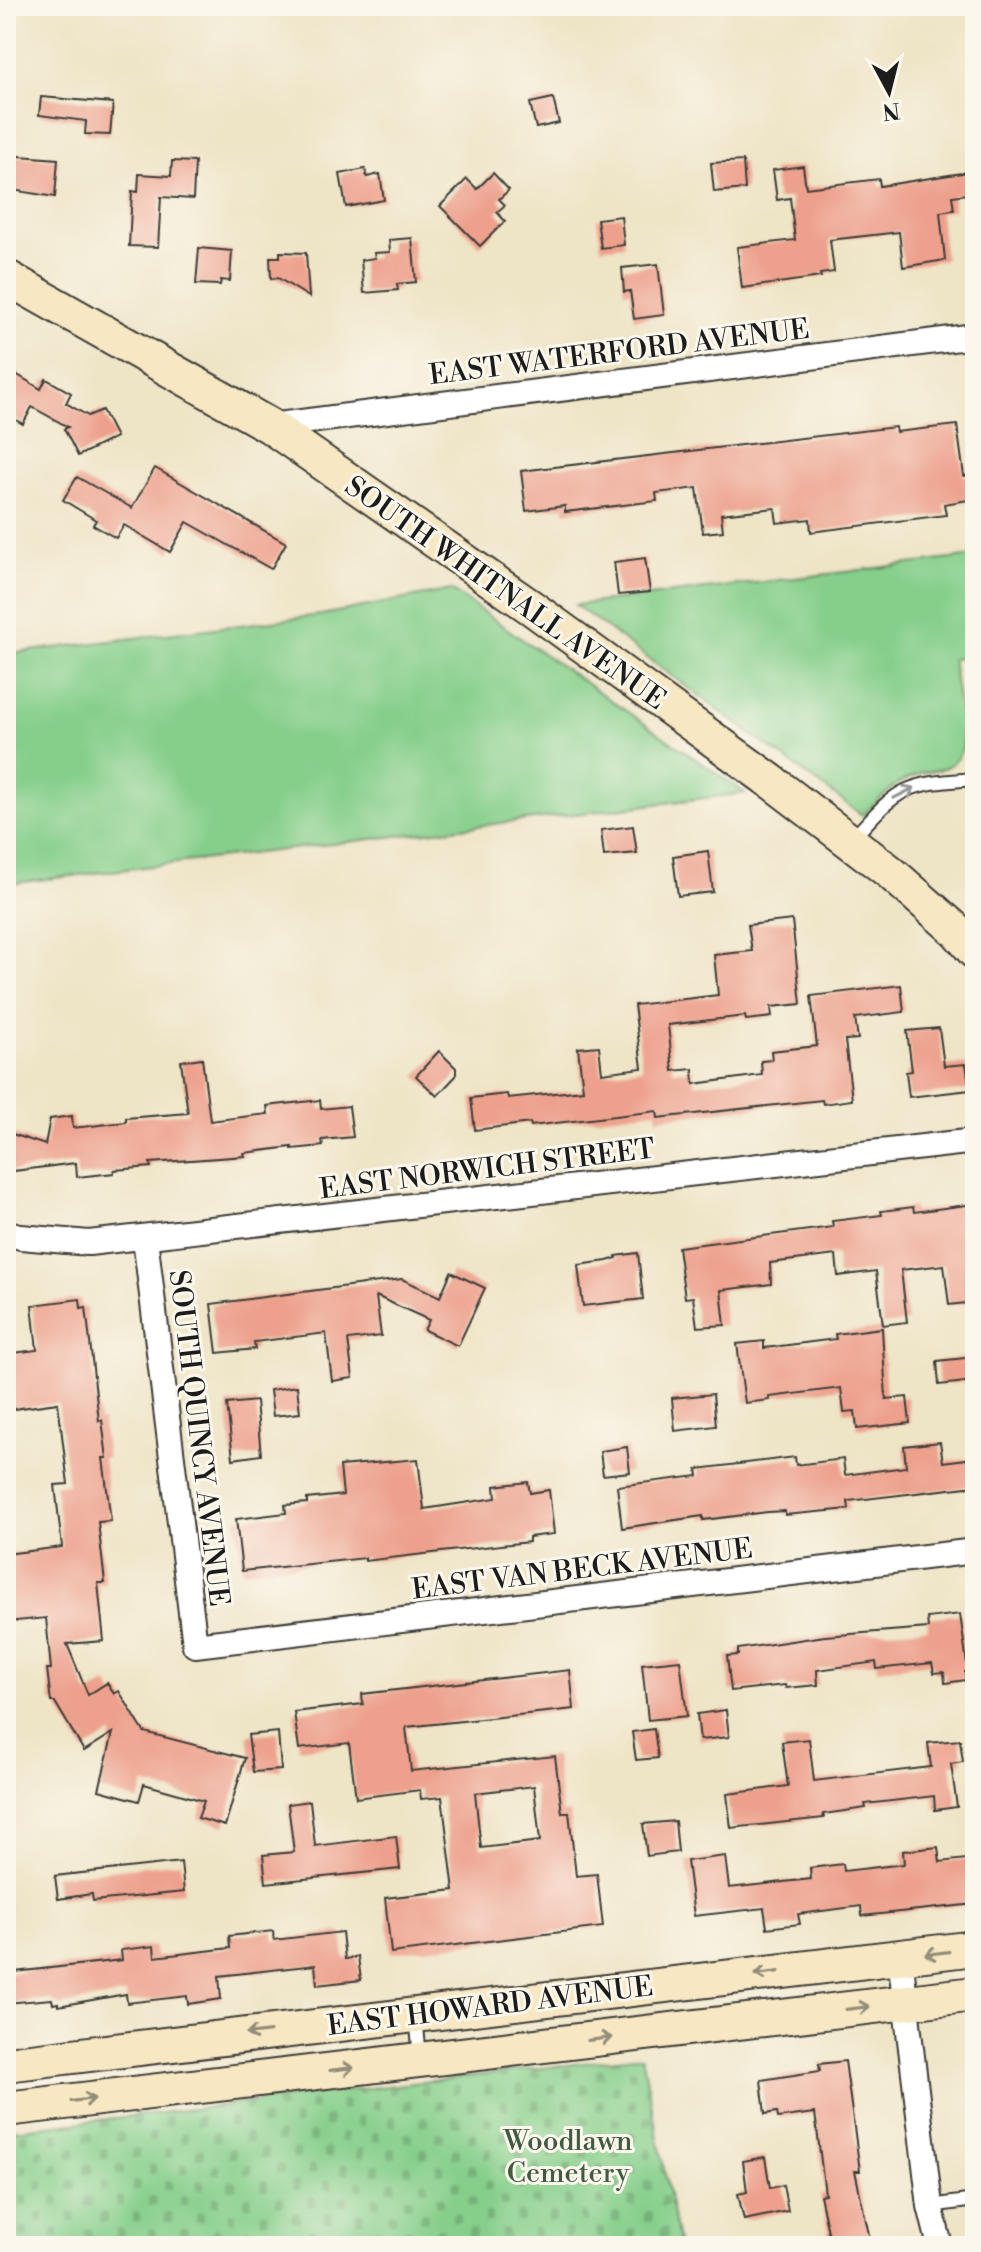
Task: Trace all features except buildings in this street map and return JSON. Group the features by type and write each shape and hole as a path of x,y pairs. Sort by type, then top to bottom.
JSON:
{"main road":[{"name":"SOUTH WHITNALL AVENUE","path":"6,277 270,426 545,617 850,841 923,901 975,952"},
{"name":"EAST HOWARD AVENUE","path":"6,2064 975,1948"},
{"name":"EAST HOWARD AVENUE","path":"6,2109 975,1994"}],"street":[{"name":"EAST WATERFORD AVENUE","path":"270,426 975,336"},
{"name":"EAST NORWICH STREET","path":"6,1232 21,1237 89,1243 145,1238 975,1141"},
{"name":"SOUTH QUINCY AVENUE","path":"145,1238 195,1645"},
{"name":"EAST VAN BECK AVENUE","path":"195,1645 975,1551"},
{"path":"900,1957 930,2206 940,2246"}],"lane":[{"path":"850,841 890,800 904,791 918,786 975,779"},
{"path":"415,2013 421,2060"},
{"path":"930,2206 975,2200"}],"green space":[{"path":"975,556 975,656 952,659 963,747 952,764 897,784 862,815 575,605"},
{"path":"451,590 745,793 6,884 6,654 321,615"},
{"name":"Woodlawn Cemetery","path":"642,2056 679,2246 6,2246 6,2131"}]}
